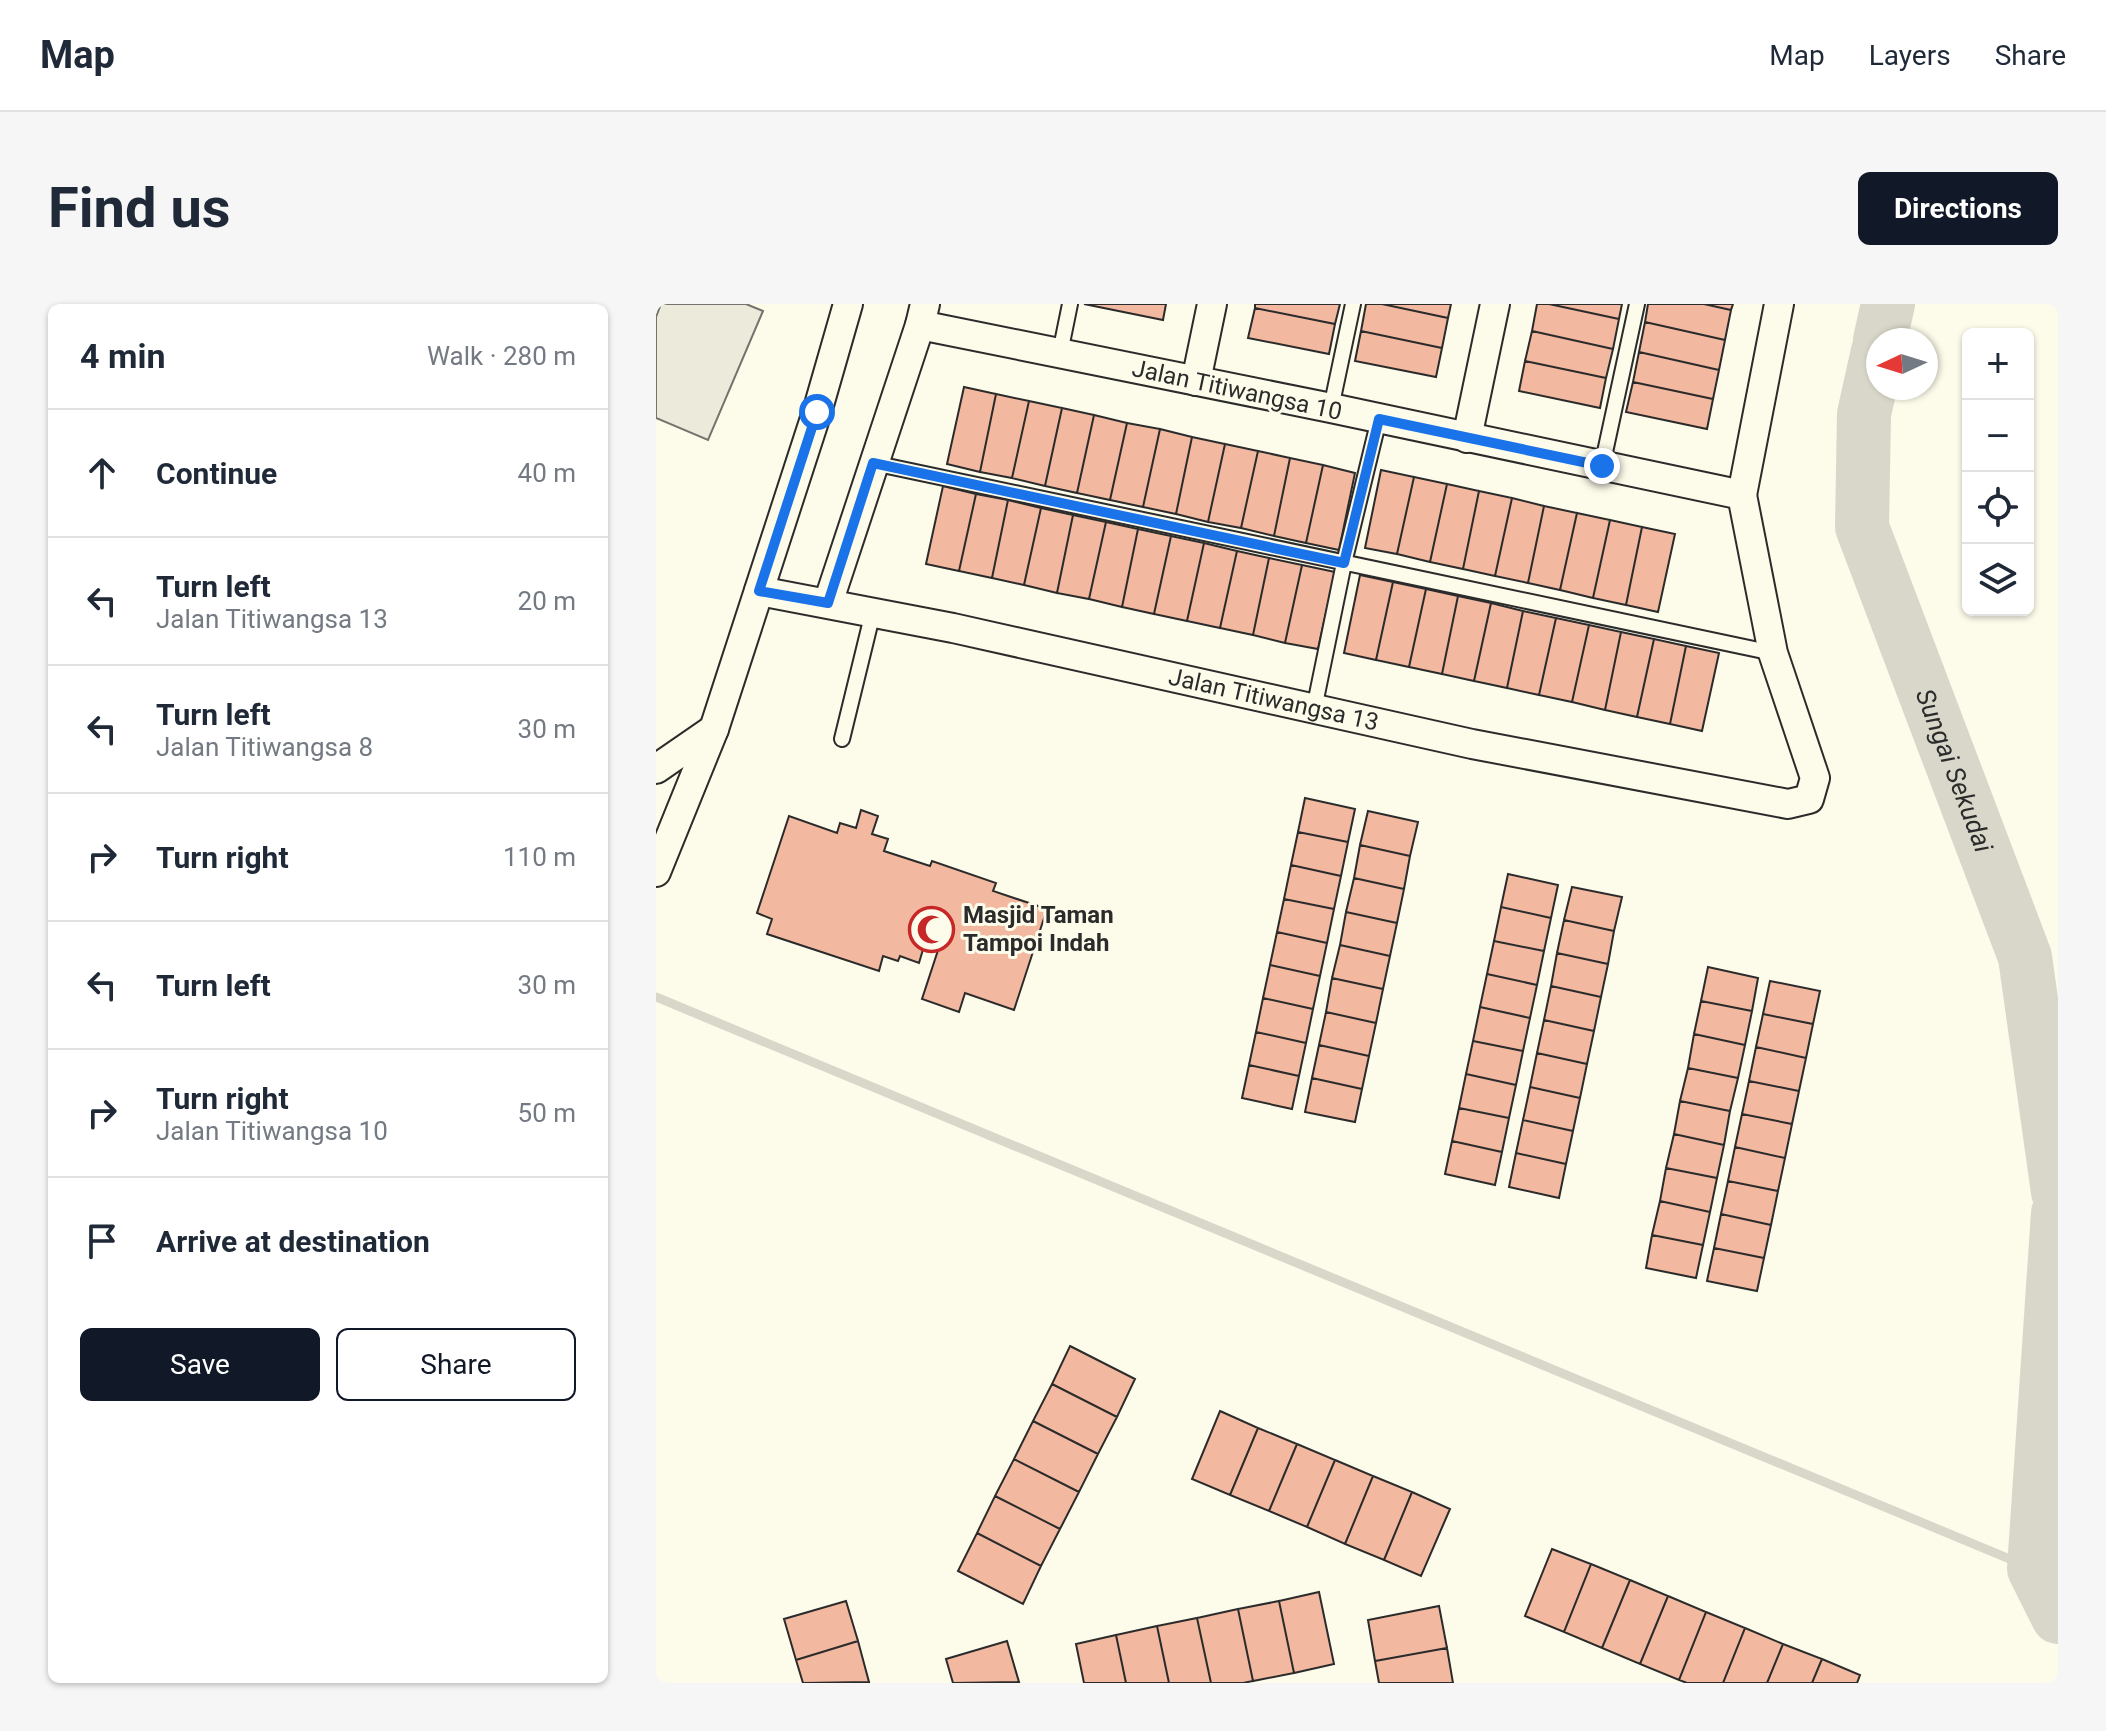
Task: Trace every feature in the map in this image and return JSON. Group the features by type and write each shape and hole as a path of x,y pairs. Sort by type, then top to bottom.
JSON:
{"street":[{"path":"659,854 714,729 817,412 848,304"},
{"path":"1196,381 1212,304"},
{"path":"1467,438 1495,304"},
{"path":"1773,653 1742,495 1779,304"},
{"path":"828,603 923,314"},
{"name":"Jalan Titiwangsa 10","path":"923,314 1060,353 1742,495"},
{"name":"Jalan Titiwangsa 13","path":"759,591 873,612 1472,744 1788,804 1809,799 1815,778 1773,653"},
{"path":"656,769 714,729"}],"lane":[{"path":"1060,353 1070,304"},
{"path":"1331,408 1353,304"},
{"path":"1602,466 1637,304"},
{"path":"1314,709 1344,563 1379,419"},
{"path":"873,463 1773,653"},
{"path":"842,739 873,612"}],"shaded area":[{"path":"661,304 746,304 763,311 708,440 656,418 656,317"}],"building":[{"path":"1084,304 1166,304 1163,320"},
{"path":"1255,304 1340,304 1335,324 1255,308"},
{"path":"1366,304 1382,304 1448,318 1442,348 1361,331"},
{"path":"1382,304 1451,304 1448,318"},
{"path":"1537,304 1619,319 1613,349 1532,331"},
{"path":"1549,304 1622,304 1619,319"},
{"path":"1648,304 1704,304 1731,310 1725,340 1645,322"},
{"path":"1704,304 1733,304 1731,310"},
{"path":"1255,308 1335,324 1329,354 1248,338"},
{"path":"1645,322 1725,340 1719,370 1639,352"},
{"path":"1361,331 1442,348 1436,377 1355,361"},
{"path":"1532,331 1613,349 1606,378 1525,361"},
{"path":"1639,352 1719,370 1713,399 1633,382"},
{"path":"1525,361 1606,378 1600,408 1519,391"},
{"path":"1633,382 1713,399 1707,429 1626,412"},
{"path":"964,387 996,394 980,472 947,464"},
{"path":"996,394 1029,401 1012,478 980,472"},
{"path":"1029,401 1062,408 1045,486 1012,478"},
{"path":"1062,408 1094,415 1077,493 1045,486"},
{"path":"1094,415 1127,423 1110,500 1077,493"},
{"path":"1127,423 1160,429 1143,507 1110,500"},
{"path":"1160,429 1192,437 1176,514 1143,507"},
{"path":"1192,437 1225,444 1208,522 1176,514"},
{"path":"1225,444 1258,451 1241,528 1208,522"},
{"path":"1258,451 1290,458 1274,536 1241,528"},
{"path":"1290,458 1323,465 1306,543 1274,536"},
{"path":"1323,465 1355,473 1339,550 1306,543"},
{"path":"1381,470 1414,477 1397,554 1365,548"},
{"path":"1414,477 1447,484 1430,562 1397,554"},
{"path":"1447,484 1479,491 1463,569 1430,562"},
{"path":"943,486 976,494 959,571 926,564"},
{"path":"1479,491 1512,498 1495,576 1463,569"},
{"path":"976,494 1008,500 992,578 959,571"},
{"path":"1512,498 1544,506 1528,583 1495,576"},
{"path":"1008,500 1041,508 1024,585 992,578"},
{"path":"1544,506 1577,513 1560,590 1528,583"},
{"path":"1041,508 1073,515 1057,593 1024,585"},
{"path":"1577,513 1610,520 1593,598 1560,590"},
{"path":"1073,515 1106,522 1089,599 1057,593"},
{"path":"1610,520 1642,527 1626,605 1593,598"},
{"path":"1106,522 1138,529 1122,607 1089,599"},
{"path":"1642,527 1675,534 1658,612 1626,605"},
{"path":"1138,529 1171,536 1154,614 1122,607"},
{"path":"1171,536 1204,543 1187,621 1154,614"},
{"path":"1204,543 1237,551 1220,628 1187,621"},
{"path":"1237,551 1269,558 1253,635 1220,628"},
{"path":"1269,558 1302,565 1285,643 1253,635"},
{"path":"1302,565 1335,572 1318,649 1285,643"},
{"path":"1360,575 1393,582 1376,660 1344,653"},
{"path":"1393,582 1426,589 1409,667 1376,660"},
{"path":"1426,589 1458,596 1442,674 1409,667"},
{"path":"1458,596 1491,603 1474,681 1442,674"},
{"path":"1491,603 1523,611 1507,688 1474,681"},
{"path":"1523,611 1556,618 1539,695 1507,688"},
{"path":"1556,618 1589,625 1572,702 1539,695"},
{"path":"1589,625 1621,632 1605,710 1572,702"},
{"path":"1621,632 1654,639 1637,717 1605,710"},
{"path":"1654,639 1686,646 1670,724 1637,717"},
{"path":"1686,646 1719,653 1702,731 1670,724"},
{"path":"1305,798 1355,809 1348,842 1298,832"},
{"path":"861,810 878,816 872,834 888,839 884,851 930,866 932,861 996,883 993,891 1047,909 1014,1010 965,993 959,1012 922,999 941,941 927,936 919,963 900,956 898,961 883,956 879,971 767,934 772,919 757,913 789,816 837,833 840,823 856,828"},
{"path":"1368,811 1418,822 1410,856 1360,845"},
{"path":"1298,832 1348,842 1341,876 1291,865"},
{"path":"1360,845 1410,856 1404,889 1354,878"},
{"path":"1291,865 1341,876 1334,909 1284,899"},
{"path":"1508,874 1558,885 1551,918 1501,907"},
{"path":"1354,878 1404,889 1397,923 1346,912"},
{"path":"1572,887 1622,897 1614,931 1564,920"},
{"path":"1284,899 1334,909 1327,943 1277,932"},
{"path":"1501,907 1551,918 1544,951 1494,941"},
{"path":"1346,912 1397,923 1390,956 1340,945"},
{"path":"1564,920 1614,931 1608,964 1557,953"},
{"path":"1277,932 1327,943 1320,976 1270,965"},
{"path":"1494,941 1544,951 1537,985 1487,974"},
{"path":"1340,945 1390,956 1383,989 1332,978"},
{"path":"1557,953 1608,964 1601,997 1551,986"},
{"path":"1270,965 1320,976 1313,1009 1263,998"},
{"path":"1708,967 1758,978 1752,1011 1701,1001"},
{"path":"1487,974 1537,985 1530,1018 1480,1007"},
{"path":"1332,978 1383,989 1376,1023 1326,1012"},
{"path":"1770,981 1820,991 1813,1024 1763,1014"},
{"path":"1551,986 1601,997 1594,1031 1544,1020"},
{"path":"1263,998 1313,1009 1306,1043 1256,1032"},
{"path":"1701,1001 1752,1011 1745,1045 1694,1034"},
{"path":"1480,1007 1530,1018 1523,1051 1473,1041"},
{"path":"1326,1012 1376,1023 1369,1056 1319,1045"},
{"path":"1763,1014 1813,1024 1806,1058 1756,1047"},
{"path":"1544,1020 1594,1031 1587,1064 1537,1053"},
{"path":"1256,1032 1306,1043 1299,1076 1249,1065"},
{"path":"1694,1034 1745,1045 1738,1078 1688,1068"},
{"path":"1473,1041 1523,1051 1516,1085 1466,1074"},
{"path":"1319,1045 1369,1056 1362,1089 1312,1078"},
{"path":"1756,1047 1806,1058 1799,1091 1749,1081"},
{"path":"1537,1053 1587,1064 1580,1098 1530,1087"},
{"path":"1249,1065 1299,1076 1292,1109 1242,1098"},
{"path":"1688,1068 1738,1078 1730,1111 1680,1101"},
{"path":"1466,1074 1516,1085 1509,1118 1459,1108"},
{"path":"1312,1078 1362,1089 1355,1122 1305,1112"},
{"path":"1749,1081 1799,1091 1792,1124 1742,1114"},
{"path":"1530,1087 1580,1098 1573,1131 1523,1120"},
{"path":"1680,1101 1730,1111 1724,1145 1674,1134"},
{"path":"1459,1108 1509,1118 1502,1152 1452,1141"},
{"path":"1742,1114 1792,1124 1785,1158 1735,1147"},
{"path":"1523,1120 1573,1131 1566,1164 1516,1153"},
{"path":"1674,1134 1724,1145 1717,1178 1666,1168"},
{"path":"1452,1141 1502,1152 1495,1185 1445,1174"},
{"path":"1735,1147 1785,1158 1778,1191 1728,1181"},
{"path":"1516,1153 1566,1164 1559,1198 1509,1187"},
{"path":"1666,1168 1717,1178 1710,1212 1660,1201"},
{"path":"1728,1181 1778,1191 1771,1225 1721,1214"},
{"path":"1660,1201 1710,1212 1703,1245 1652,1235"},
{"path":"1721,1214 1771,1225 1764,1258 1714,1248"},
{"path":"1652,1235 1703,1245 1696,1278 1646,1268"},
{"path":"1714,1248 1764,1258 1757,1291 1707,1281"},
{"path":"1070,1346 1135,1379 1117,1417 1052,1384"},
{"path":"1052,1384 1117,1417 1098,1454 1033,1421"},
{"path":"1220,1411 1258,1428 1230,1495 1192,1479"},
{"path":"1033,1421 1098,1454 1079,1492 1014,1459"},
{"path":"1258,1428 1297,1444 1269,1511 1230,1495"},
{"path":"1297,1444 1335,1460 1307,1527 1269,1511"},
{"path":"1014,1459 1079,1492 1060,1529 995,1496"},
{"path":"1335,1460 1373,1476 1345,1544 1307,1527"},
{"path":"1373,1476 1412,1492 1384,1560 1345,1544"},
{"path":"1412,1492 1450,1509 1421,1576 1384,1560"},
{"path":"995,1496 1060,1529 1041,1566 977,1533"},
{"path":"977,1533 1041,1566 1023,1604 958,1571"},
{"path":"1552,1549 1591,1564 1564,1632 1525,1616"},
{"path":"1591,1564 1630,1580 1602,1648 1564,1632"},
{"path":"1630,1580 1668,1596 1640,1664 1602,1648"},
{"path":"1319,1592 1334,1664 1294,1673 1279,1601"},
{"path":"1668,1596 1706,1612 1679,1680 1640,1664"},
{"path":"846,1601 858,1641 796,1660 784,1619"},
{"path":"1279,1601 1294,1673 1253,1681 1238,1609"},
{"path":"1439,1606 1447,1648 1375,1661 1368,1620"},
{"path":"1238,1609 1253,1681 1211,1683 1197,1618"},
{"path":"1706,1612 1745,1628 1723,1683 1687,1683 1679,1680"},
{"path":"1197,1618 1211,1683 1169,1683 1157,1626"},
{"path":"1157,1626 1169,1683 1126,1683 1116,1635"},
{"path":"1745,1628 1783,1644 1767,1683 1723,1683"},
{"path":"1116,1635 1126,1683 1084,1683 1076,1644"},
{"path":"858,1641 869,1682 803,1683 796,1660"},
{"path":"1007,1641 1019,1682 953,1683 946,1659"},
{"path":"1783,1644 1822,1659 1812,1683 1767,1683"},
{"path":"1447,1648 1453,1683 1379,1683 1375,1661"},
{"path":"1822,1659 1860,1675 1857,1683 1812,1683"}],"waterway":[{"name":"Sungai Sekudai","path":"1883,328 1888,304"},
{"name":"Sungai Sekudai","path":"1867,400 1864,414 1862,527 2025,957 2058,1192"},
{"path":"656,997 2034,1569"},
{"name":"Sungai Sekudai","path":"2058,1213 2034,1569 2058,1617"}],"place":[{"name":"Masjid Taman Tampoi Indah","path":"932,929"}],"route":[{"path":"817,412 759,591 828,603 873,463 1344,563 1379,419 1602,466"}]}
